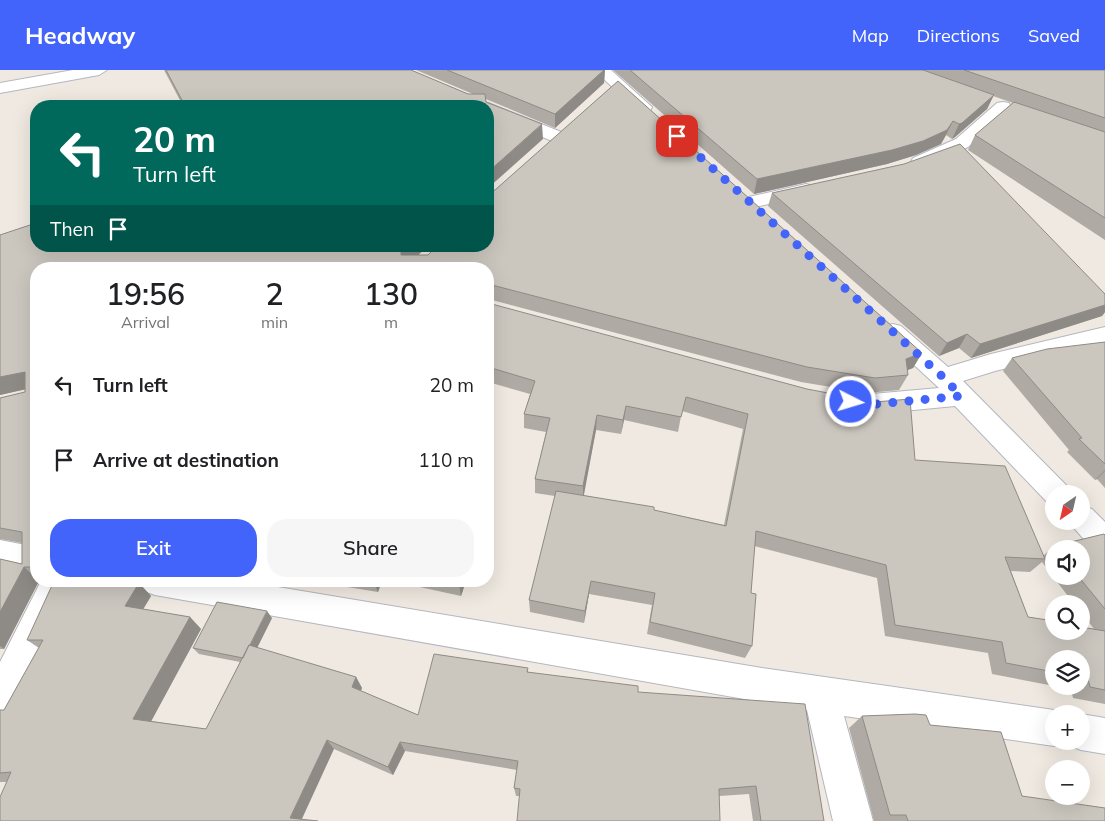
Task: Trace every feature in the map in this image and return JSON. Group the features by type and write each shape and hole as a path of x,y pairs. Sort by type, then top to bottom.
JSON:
{"street":[{"path":"0,88 99,70"},
{"path":"608,82 662,122"},
{"path":"986,101 1022,114"},
{"path":"907,166 962,143 1003,107"},
{"path":"494,111 558,137"},
{"path":"544,149 571,125"},
{"path":"772,222 743,196 825,186"},
{"path":"880,320 944,378 1049,485"},
{"path":"944,378 991,363 1105,335"},
{"path":"848,402 867,405 961,396"},
{"path":"1090,527 1105,542"},
{"path":"0,554 30,560"},
{"path":"0,700 54,587"},
{"path":"189,587 752,685 1045,727"},
{"path":"821,695 853,821"},
{"path":"1090,734 1105,736"}],"building":[{"path":"166,70 411,70 468,94 485,94 486,100 182,100"},
{"path":"447,70 604,70 555,114"},
{"path":"630,70 923,70 994,95 962,123 959,124 953,121 947,130 923,141 892,150 757,179"},
{"path":"964,70 1105,70 1105,118"},
{"path":"618,81 922,353 906,359 908,375 875,378 807,367 494,286 494,262 30,262 30,567 24,567 0,612 0,559 22,564 22,532 0,528 0,398 25,392 25,372 0,377 0,235 30,225 30,252 401,252 401,255 428,255 431,252 494,252 495,190"},
{"path":"1014,102 1105,132 1105,218 975,135"},
{"path":"494,105 542,124 494,167"},
{"path":"960,144 1105,294 1105,305 980,344 967,334 947,343 772,193 904,164"},
{"path":"494,305 807,389 875,402 910,399 915,460 1005,466 1045,559 1005,557 1028,617 1045,620 1045,640 1090,640 1090,628 1105,631 1105,690 1090,687 1090,650 1045,650 1045,670 1006,663 1002,642 895,625 886,565 756,531 751,593 756,594 752,646 650,622 655,593 591,581 585,611 529,600 556,491 654,507 654,510 726,526 748,414 686,397 681,417 626,406 623,420 597,415 583,486 535,479 550,418 524,414 535,381 494,369"},
{"path":"1105,342 1105,464 1079,439 1082,438 1012,358 1047,349"},
{"path":"1105,535 1105,609 1085,585 1090,585 1090,540 1079,540"},
{"path":"51,587 137,587 125,606 190,617 133,719 206,729 249,645 356,677 352,687 418,715 434,654 528,668 527,672 638,686 638,692 805,704 824,821 761,821 756,786 719,789 720,821 517,821 520,789 514,788 518,761 400,742 388,767 327,740 290,818 318,821 0,821 0,797 11,772 0,773 0,710 4,710 43,640 27,640"},
{"path":"217,602 267,611 243,658 193,648"},
{"path":"926,715 930,725 1001,732 1022,796 1045,799 1045,805 1084,805 1105,808 1105,821 908,821 906,815 890,815 862,716"}],"route":[{"path":"677,136 944,378 961,396 867,405 851,402"}]}
